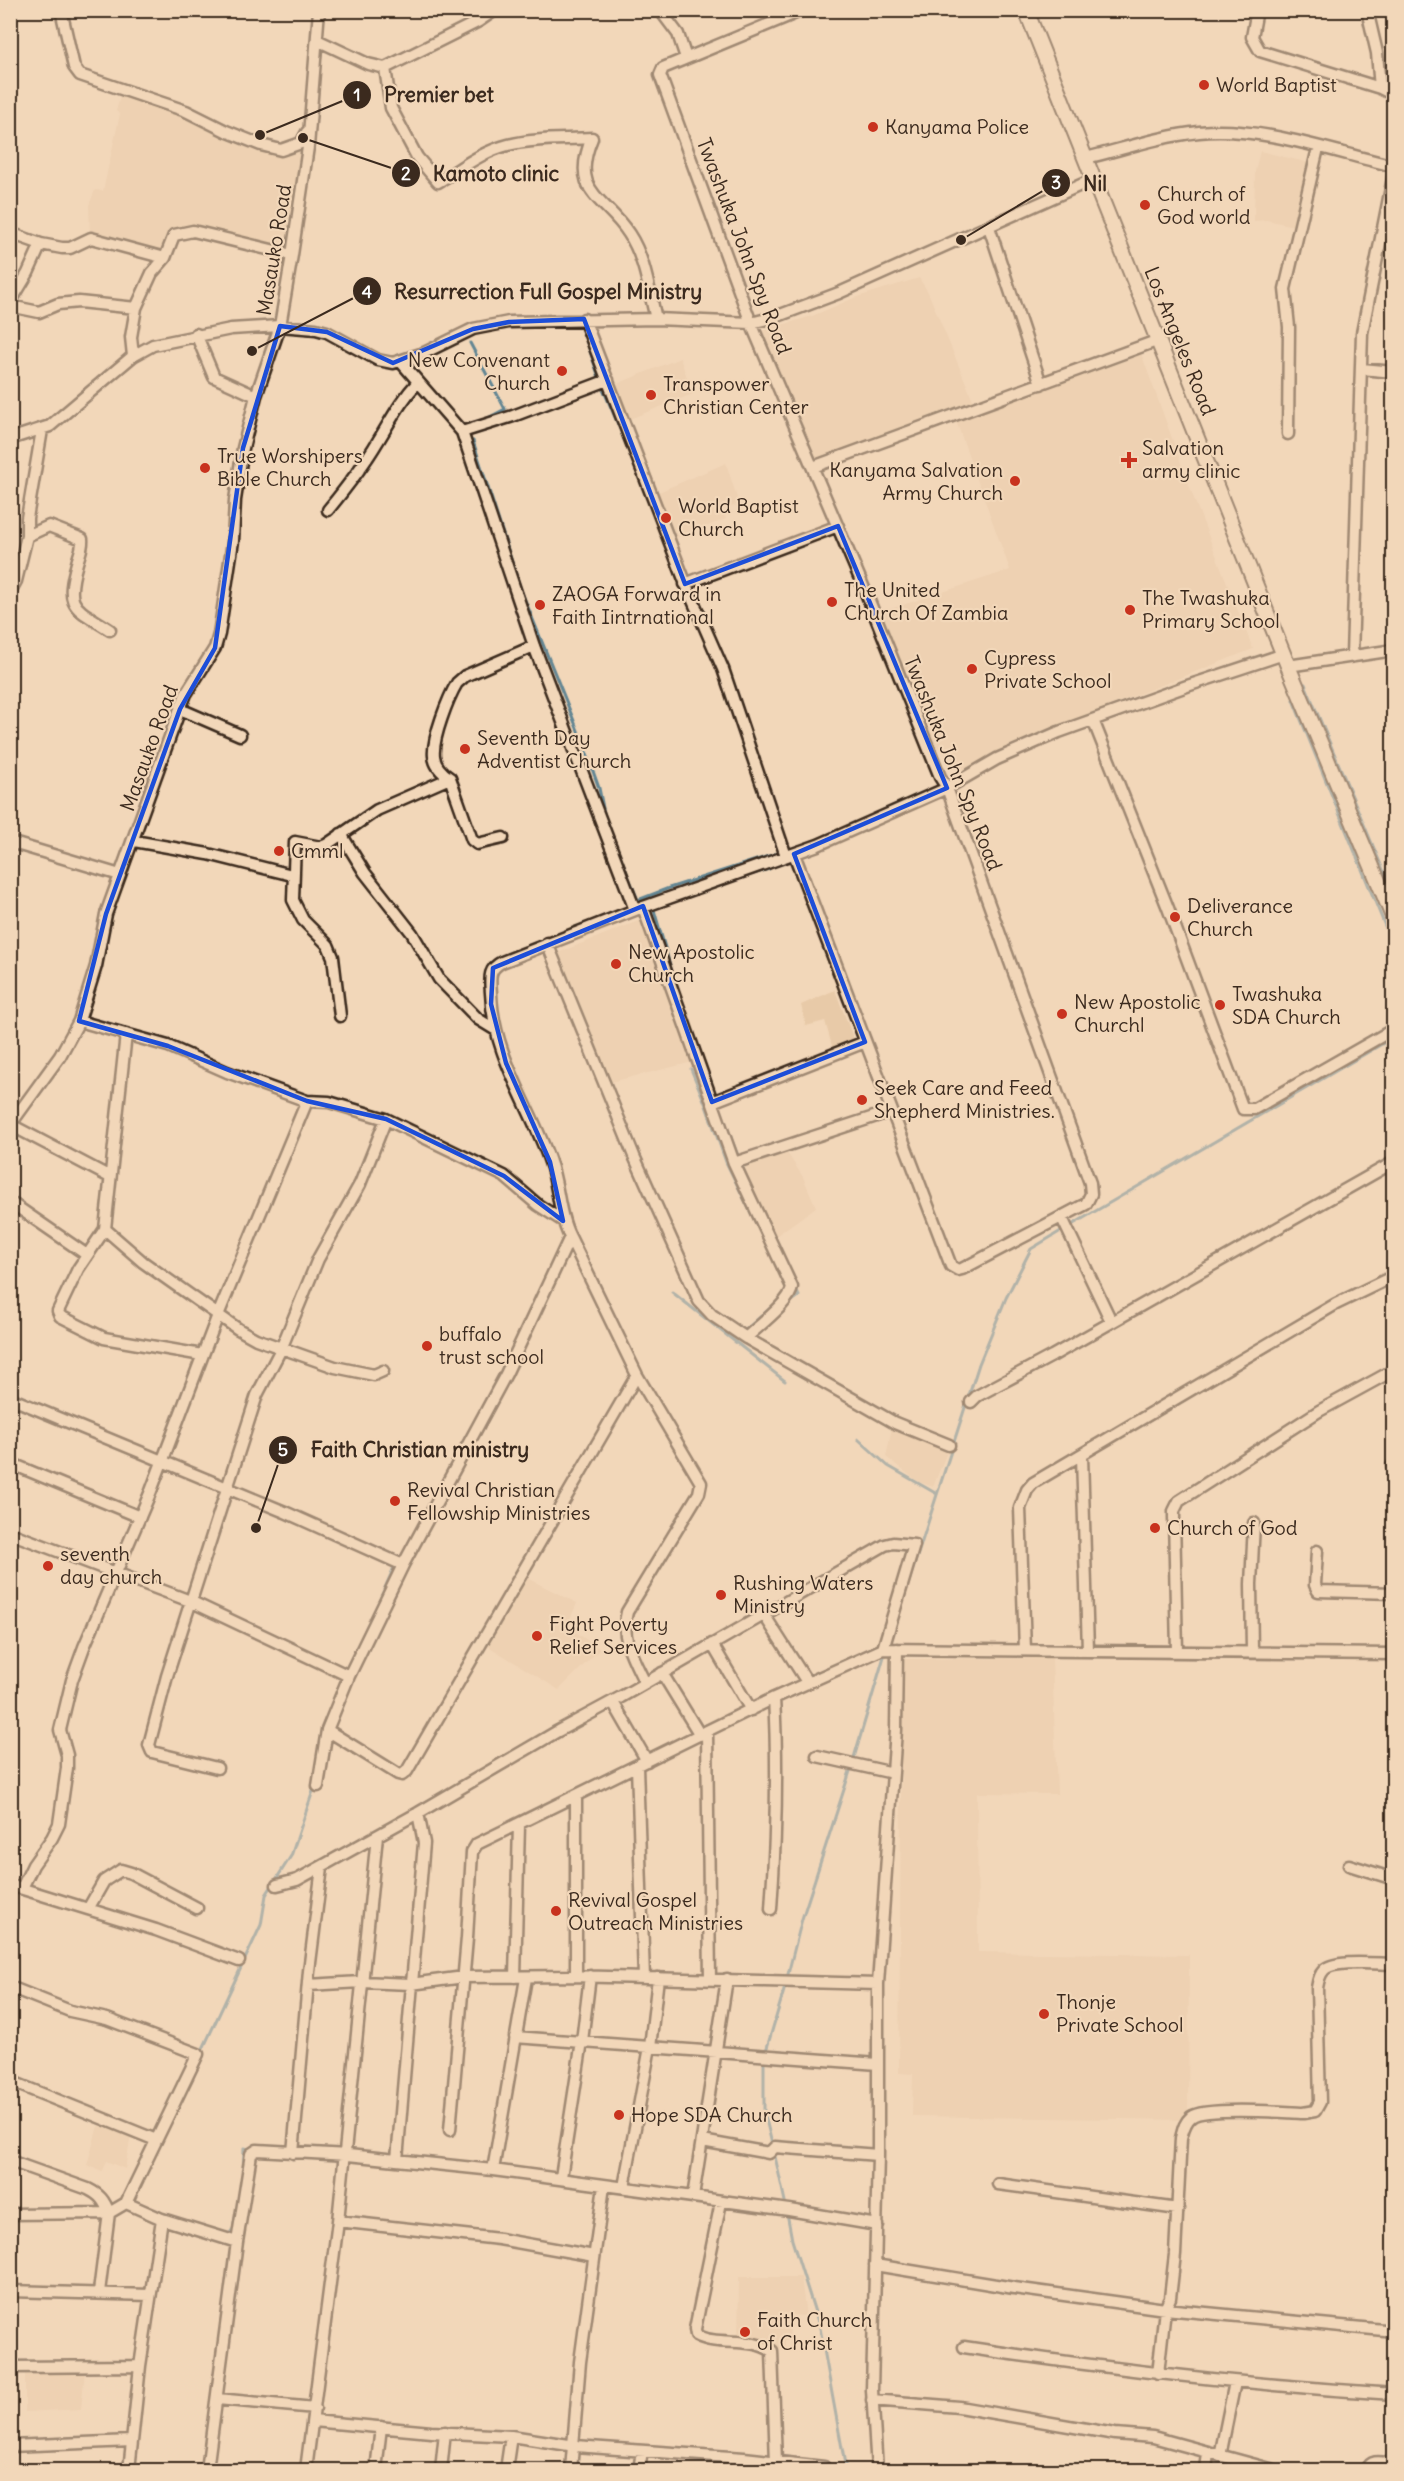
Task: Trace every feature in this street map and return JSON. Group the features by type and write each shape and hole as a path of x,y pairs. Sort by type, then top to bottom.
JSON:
{"main road":[{"name":"Los Angeles Road","path":"1026,10 1286,660 1394,919"}],"street":[{"path":"61,10 75,67 80,75 186,111 226,131 281,150 301,143 309,127"},
{"path":"317,40 368,64 385,68 479,21 495,10"},
{"path":"660,10 678,34 686,58 803,10"},
{"path":"1257,10 1252,37 1260,51 1380,88 1394,95"},
{"path":"1367,10 1377,53 1380,88"},
{"name":"Masauko Road","path":"11,1125 60,1056 79,1021 96,966 106,914 180,709 186,694 215,648 219,634 233,541 237,482 256,396 280,326 292,255 309,127 319,11"},
{"name":"Twashuka John Spy Road","path":"686,58 660,71 669,100 751,323 838,526 940,777 947,788 1092,1188 1091,1194 1086,1204 1062,1218 962,1269 954,1269 949,1262 892,1111"},
{"path":"385,68 391,108 417,157 438,182 491,151 507,145 592,138 584,163 590,189 596,200 629,234 640,260 656,319"},
{"path":"1086,158 1198,132 1256,132 1394,166"},
{"path":"1288,434 1289,327 1285,289 1318,148"},
{"path":"1352,656 1362,333 1394,173"},
{"path":"10,439 42,430 98,388 133,357 153,345 196,334 280,326 316,329 327,332 386,363 400,362 473,330 508,322 656,319 751,323 775,317 839,293 1094,179"},
{"path":"989,226 1041,384"},
{"path":"133,357 131,337 136,308 152,273 165,258 174,235 187,231 292,255"},
{"path":"10,233 41,244 70,248 91,238 165,258"},
{"path":"41,244 10,304 39,312 58,304 79,302 136,308"},
{"path":"584,319 686,584 723,669 790,855 892,1111 734,1163"},
{"path":"196,334 214,377 256,396"},
{"path":"813,467 1159,340"},
{"path":"400,362 462,432 534,646 639,908 734,1163 792,1287 786,1300 746,1338"},
{"path":"1362,369 1394,372"},
{"path":"462,432 513,416 608,380"},
{"path":"328,510 348,486 404,398 418,382"},
{"path":"10,592 16,581 27,536 27,518 42,430"},
{"path":"27,536 49,526 82,539 71,587 73,603 78,610 110,630"},
{"path":"686,584 838,526"},
{"path":"503,838 474,843 450,778 439,769 434,755 443,719 457,683 465,676 534,646"},
{"path":"645,1683 627,1645 624,1633 627,1612 699,1493 701,1483 637,1375 570,1238 550,1162 517,1090 496,1030 491,1004 490,973 493,968 547,943 790,855 947,788 997,759 1093,720 1286,660 1352,656 1394,650"},
{"path":"180,709 240,735"},
{"path":"1093,720 1168,908 1243,1109 1247,1111 1254,1109 1394,1029"},
{"path":"340,1016 333,957 328,945 303,920 293,900 292,875 295,842 321,847 377,810 450,778"},
{"path":"342,834 365,873 412,933 439,979 478,1019 496,1030"},
{"path":"10,840 13,843 120,875"},
{"path":"134,841 208,854 292,875"},
{"path":"547,943 630,1146 699,1300 712,1315 746,1338 895,1423 949,1444"},
{"path":"79,1021 168,1046 227,1072 308,1101 329,1102 386,1119 504,1176 538,1205 564,1221"},
{"path":"126,1034 105,1228 58,1306 58,1311 60,1316 104,1338 202,1355"},
{"path":"712,1102 865,1042"},
{"path":"22,1888 33,1864 59,1824 67,1768 67,1755 60,1730 72,1680 140,1517 218,1315 308,1101"},
{"path":"217,1768 152,1752 150,1749 161,1697 257,1395 281,1349 318,1259 356,1192 386,1119"},
{"path":"11,1125 110,1177"},
{"path":"971,1402 977,1396 1052,1356 1394,1162"},
{"path":"10,1202 87,1255"},
{"path":"1062,1218 1111,1321"},
{"path":"105,1228 143,1262 238,1329 281,1349 352,1371 374,1375 383,1371"},
{"path":"318,1786 327,1730 349,1676 403,1565 506,1374 570,1238"},
{"path":"1025,1650 1020,1528 1022,1499 1034,1483 1312,1318 1394,1275"},
{"path":"1177,1651 1174,1517 1176,1506 1319,1411 1394,1370"},
{"path":"327,1730 398,1774 402,1775 407,1771 637,1375"},
{"path":"10,1398 305,1521 403,1565"},
{"path":"1082,1456 1088,1650"},
{"path":"10,1463 140,1517"},
{"path":"1252,1651 1251,1584 1254,1523"},
{"path":"10,1533 190,1601 349,1676"},
{"path":"277,1885 297,1880 322,1867 889,1543 914,1545 882,1649"},
{"path":"1317,1551 1315,1585 1318,1591 1394,1593"},
{"path":"763,1613 807,1682"},
{"path":"712,1644 751,1710"},
{"path":"450,2130 473,1849 477,1844 807,1682 882,1649 1394,1654"},
{"path":"877,2470 872,2400 877,2225 878,1984 897,1722 897,1649"},
{"path":"662,1673 703,1734 710,1978"},
{"path":"771,1909 776,1818 774,1698"},
{"path":"613,1702 642,1764 644,1978"},
{"path":"817,1756 892,1773"},
{"path":"576,1796 576,1976"},
{"path":"397,2160 424,1843 418,1813"},
{"path":"493,2170 516,2037 520,1977 519,1824"},
{"path":"306,2470 338,2221 377,1836"},
{"path":"1349,1865 1394,1879"},
{"path":"293,2153 308,1985 322,1867"},
{"path":"88,1909 104,1881 120,1870 138,1876 197,1908"},
{"path":"10,1885 156,1930 239,1961"},
{"path":"1158,2374 1165,2309 1172,2282 1183,2128 1189,2119 1208,2112 1315,2111 1320,2102 1317,1988 1319,1977 1324,1970 1338,1964 1394,1964"},
{"path":"308,1985 361,1982 411,1983 464,1977 576,1976 727,1978 878,1984"},
{"path":"558,2179 561,2177 590,1976"},
{"path":"624,2187 650,2047 658,1978"},
{"path":"693,2197 727,1978"},
{"path":"10,1987 70,2011 107,2019 198,2054 126,2203 109,2213 10,2214"},
{"path":"516,2037 878,2064"},
{"path":"10,2082 156,2140"},
{"path":"702,2141 769,2152 776,2147 878,2155"},
{"path":"207,2470 237,2242 251,2154 257,2150 344,2155 493,2170 789,2210 877,2225"},
{"path":"10,2161 98,2194 109,2213 99,2292"},
{"path":"998,2184 1178,2209"},
{"path":"571,2470 575,2446 580,2362 604,2186"},
{"path":"721,2202 695,2329 696,2335 763,2346 772,2351 776,2462"},
{"path":"126,2203 162,2219 237,2242"},
{"path":"129,2470 140,2366 162,2219"},
{"path":"338,2221 499,2239 594,2256"},
{"path":"875,2265 1014,2288 1165,2309 1255,2320 1394,2331"},
{"path":"10,2291 150,2295"},
{"path":"964,2347 1158,2374 1394,2394"},
{"path":"10,2367 140,2366"},
{"path":"1206,2470 1214,2455 1235,2382"},
{"path":"217,2399 315,2408"},
{"path":"872,2400 959,2407 1154,2438 1274,2470"},
{"path":"313,2421 511,2436 575,2446 744,2458 824,2467"},
{"path":"376,2470 381,2427"},
{"path":"441,2470 445,2432"},
{"path":"506,2470 511,2436"},
{"path":"10,2446 132,2441"},
{"path":"639,2470 642,2451"},
{"path":"741,2470 744,2458"},
{"path":"1367,2470 1374,2462 1394,2464"}],"highlighted area":[{"path":"584,319 685,584 838,526 947,788 794,854 865,1042 712,1102 643,906 493,968 491,1004 506,1063 550,1162 563,1221 504,1176 386,1119 307,1101 168,1046 79,1021 106,914 180,709 215,648 243,448 280,326 327,332 393,363 473,329 509,322"}],"shaded area":[{"path":"122,90 306,154 288,250 175,237 168,258 90,236 89,205 95,190 103,191 120,114 116,111"},
{"path":"1260,151 1318,165 1298,227 1267,220 1254,221 1255,171"},
{"path":"919,278 928,292 973,400 968,405 814,463 762,331 812,316 854,298"},
{"path":"1141,353 1196,504 1253,649 1058,726 963,770 933,743 881,612 1010,570 956,421"},
{"path":"680,358 693,394 627,420 612,386"},
{"path":"726,463 739,504 723,510 726,519 671,540 654,494"},
{"path":"646,918 697,1061 599,1085 555,954"},
{"path":"835,990 856,1045 834,1053 825,1021 806,1026 801,1005"},
{"path":"786,1151 803,1177 816,1207 773,1238 743,1163"},
{"path":"892,1427 949,1447 933,1487 917,1481 886,1457"},
{"name":"Fight Poverty Relief Services","path":"525,1577 577,1603 567,1626 600,1649 559,1690 488,1646"},
{"path":"1052,1658 1057,1794 977,1793 978,1952 1189,1955 1188,2120 912,2116 913,2074 899,2073 902,1659"},
{"path":"98,2126 131,2135 125,2169 106,2161 102,2171 87,2165"},
{"path":"739,2277 801,2277 806,2316 791,2315 789,2340 785,2340 785,2349 738,2345"},
{"path":"55,2370 85,2372 81,2409 25,2412 25,2373"}],"waterway":[{"path":"584,334 600,380"},
{"path":"470,343 505,409 482,421"},
{"path":"602,386 627,446"},
{"path":"473,441 521,590 583,743 599,788 605,818 638,900 778,853"},
{"path":"1305,684 1394,896"},
{"path":"1293,700 1394,948"},
{"path":"737,879 769,869"},
{"path":"656,906 654,910 674,979"},
{"path":"1070,1226 1394,1037"},
{"path":"691,1069 726,1162 774,1260"},
{"path":"725,1122 739,1158"},
{"path":"741,1164 757,1201"},
{"path":"906,1591 979,1364 1006,1298 1031,1249 1061,1231"},
{"path":"788,1304 799,1296 796,1290"},
{"path":"672,1292 785,1381"},
{"path":"743,1332 775,1304"},
{"path":"858,1439 888,1466 937,1494"},
{"path":"376,1608 395,1565"},
{"path":"853,1761 885,1653"},
{"path":"325,1723 336,1696"},
{"path":"317,1761 320,1744"},
{"path":"787,1978 802,1919 851,1768"},
{"path":"201,2053 261,1925 266,1895 291,1856 315,1785"},
{"path":"766,2051 785,1987"},
{"path":"764,2059 764,2111 772,2144"},
{"path":"243,2174 244,2148 251,2149"},
{"path":"774,2152 786,2206"},
{"path":"227,2237 233,2229 238,2204"},
{"path":"787,2213 792,2240 820,2328 846,2470"}],"place":[{"name":"World Baptist","path":"1204,85"},
{"name":"Kanyama Police","path":"873,127"},
{"name":"Premier bet","path":"260,135"},
{"name":"Kamoto clinic","path":"303,138"},
{"name":"Church of God world","path":"1145,205"},
{"name":"Nil","path":"961,240"},
{"name":"Resurrection Full Gospel Ministry","path":"252,351"},
{"name":"New Convenant Church","path":"562,371"},
{"name":"Transpower Christian Center","path":"651,395"},
{"name":"Salvation army clinic","path":"1129,460"},
{"name":"True Worshipers Bible Church","path":"205,468"},
{"name":"Kanyama Salvation Army Church","path":"1015,481"},
{"name":"World Baptist Church","path":"666,518"},
{"name":"The United Church Of Zambia","path":"832,602"},
{"name":"ZAOGA Forward in Faith Iintrnational","path":"540,605"},
{"name":"The Twashuka Primary School","path":"1130,610"},
{"name":"Cypress Private School","path":"972,669"},
{"name":"Seventh Day Adventist Church","path":"465,749"},
{"name":"Cmml","path":"279,851"},
{"name":"Deliverance Church","path":"1175,917"},
{"name":"New Apostolic Church","path":"616,964"},
{"name":"Twashuka SDA Church","path":"1220,1005"},
{"name":"New Apostolic Churchl","path":"1062,1014"},
{"name":"Seek Care and Feed Shepherd Ministries.","path":"862,1100"},
{"name":"buffalo trust school","path":"427,1346"},
{"name":"Revival Christian Fellowship Ministries","path":"395,1501"},
{"name":"Faith Christian ministry","path":"256,1528"},
{"name":"Church of God","path":"1155,1528"},
{"name":"seventh day church","path":"48,1566"},
{"name":"Rushing Waters Ministry","path":"721,1595"},
{"name":"Fight Poverty Relief Services","path":"537,1636"},
{"name":"Revival Gospel Outreach Ministries","path":"556,1911"},
{"name":"Thonje Private School","path":"1044,2014"},
{"name":"Hope SDA Church","path":"619,2115"},
{"name":"Faith Church of Christ","path":"745,2332"}]}
